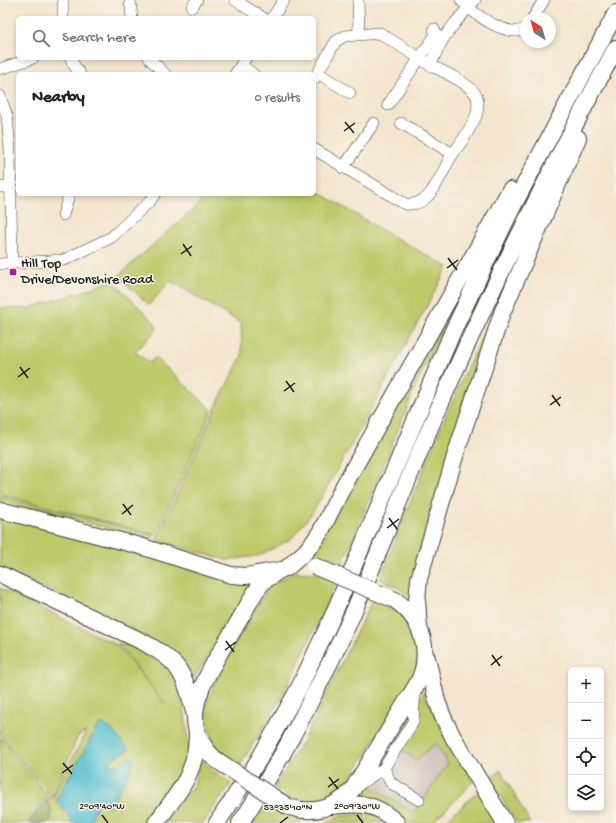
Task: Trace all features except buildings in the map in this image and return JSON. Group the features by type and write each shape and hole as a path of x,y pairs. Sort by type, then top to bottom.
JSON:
{"highway":[{"path":"156,823 185,782 192,769 195,755 197,704 202,685 256,591 268,578 284,569 310,546 321,531 342,489 550,119 616,12"},
{"path":"217,823 258,761 299,688 331,620 452,333 512,210 616,12"},
{"path":"240,823 252,807 314,695 333,657 422,445 479,316 561,150 616,48"},
{"path":"505,823 453,737 437,701 419,627 417,600 419,579 456,453 502,313 616,52"},
{"path":"0,510 140,546 231,575 250,575 303,565 314,566 395,600 409,612 419,627"},
{"path":"0,574 134,638 171,661 180,673 191,699 196,724 204,746 215,760 276,799 289,807 313,811 331,806 357,804 369,805 382,810 397,823"},
{"path":"305,823 343,799 353,789 416,687 423,671 425,649"}],"street":[{"path":"63,0 63,16"},
{"path":"130,0 132,16"},
{"path":"236,0 260,16"},
{"path":"273,16 284,0"},
{"path":"358,0 359,34"},
{"path":"537,12 544,0"},
{"path":"430,65 443,39 468,3 500,28 518,32 520,31"},
{"path":"388,105 436,34 434,29"},
{"path":"316,150 405,204 413,205 420,203 430,193 468,132 477,112 478,103 473,90 419,59 380,33 345,36 336,41 316,76 350,94"},
{"path":"0,69 27,60"},
{"path":"72,60 79,72"},
{"path":"151,60 163,72"},
{"path":"241,66 249,72"},
{"path":"0,96 7,116 14,167 12,187 12,263"},
{"path":"344,168 374,123"},
{"path":"401,123 453,154"},
{"path":"0,187 12,187"},
{"path":"63,215 68,196"},
{"path":"0,264 64,260 112,237 152,200 154,196"},
{"path":"353,789 384,768 413,722 416,687"},
{"path":"384,768 391,783 419,800"}],"shaded area":[{"path":"420,696 418,721 436,743 448,763 414,814 367,784"}],"green space":[{"path":"316,190 385,232 448,267 313,512 291,539 258,556 227,560 156,541 220,398 242,356 241,323 170,281 149,305 118,276 199,204 203,196 316,196"},
{"path":"112,280 154,322 157,329 135,352 150,363 155,357 212,410 156,535 0,494 0,308 27,309 87,290"},
{"path":"504,290 412,598 397,587 380,579 430,453 460,383"},
{"path":"451,311 419,378 342,564 321,556 307,554 396,401"},
{"path":"0,496 154,535 153,539 0,501"},
{"path":"0,517 256,581 192,681 185,665 161,644 0,568"},
{"path":"296,572 323,574 337,581 283,695 239,767 215,745 203,711 226,659 270,585"},
{"path":"0,588 117,645 165,704 118,643 132,646 164,666 177,681 184,707 189,746 187,768 148,823 30,823 49,796 52,799 86,731 78,736 52,797 0,735"},
{"path":"373,599 400,613 413,632 419,654 416,672 349,781 335,797 311,804 290,797 274,788 305,737"},
{"path":"424,692 439,723 473,782 432,823 408,823 392,807 375,798 359,794 367,784 414,813 448,763 436,743 416,760 401,749 418,721 420,696"},
{"path":"0,738 47,795 28,823 0,823"},
{"path":"201,758 210,768 231,784 203,823 163,823 194,784"},
{"path":"501,770 530,823 517,823 490,779"},
{"path":"480,790 500,823 443,823"},
{"path":"47,799 52,812 50,823 29,823"},
{"path":"264,804 287,817 303,819 300,823 251,823"},
{"path":"372,813 384,823 325,823 338,816"}],"water":[{"path":"102,723 113,731 129,750 112,759 110,764 114,766 129,758 134,759 132,767 109,808 102,806 103,800 99,798 90,823 72,823 68,815 56,800 98,726"}],"place":[{"name":"Hill Top Drive/Devonshire Road","path":"13,272"}]}
